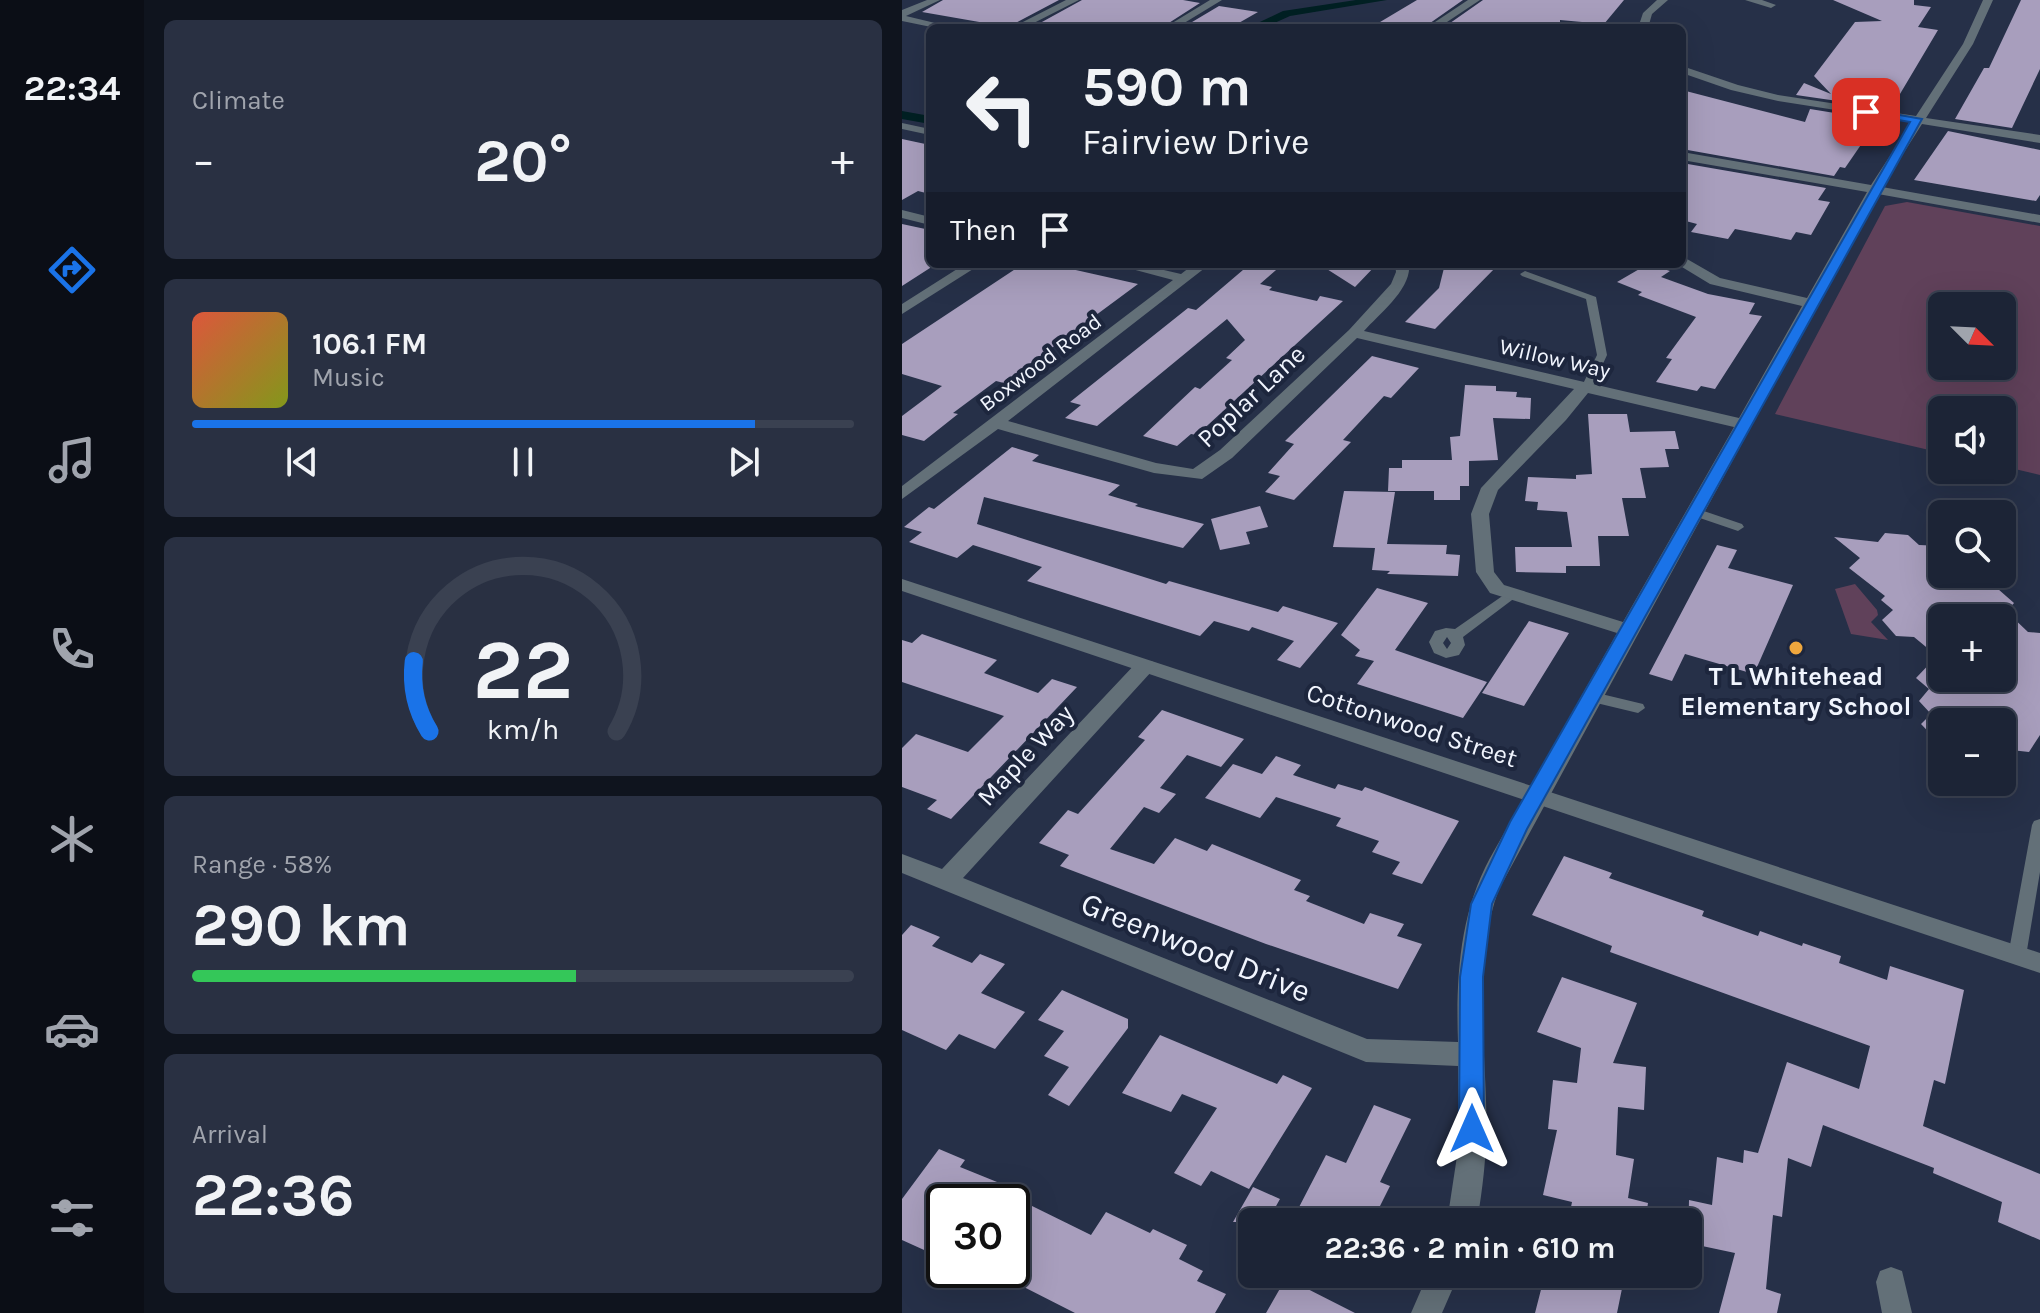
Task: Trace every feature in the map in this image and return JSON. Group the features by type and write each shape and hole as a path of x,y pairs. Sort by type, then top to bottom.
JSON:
{"street":[{"path":"902,16 935,0"},
{"path":"1024,24 1074,0"},
{"path":"1176,24 1217,0"},
{"path":"1437,24 1475,0"},
{"path":"1644,24 1648,13 1663,0"},
{"path":"1750,0 1771,5"},
{"path":"1466,1208 1471,1154 1471,977 1481,904 1498,864 1746,425 1875,189 1917,119 1968,44 1988,0"},
{"path":"902,16 935,24"},
{"path":"1686,70 1764,95 2040,139"},
{"path":"902,126 926,131"},
{"path":"1686,157 2040,219"},
{"path":"902,214 926,220"},
{"path":"1686,264 1715,281 1812,304"},
{"path":"902,310 968,268"},
{"path":"1137,268 1184,279"},
{"name":"Boxwood Road","path":"902,494 1198,268"},
{"name":"Poplar Lane","path":"996,423 1154,468 1196,475 1226,454 1354,333 1397,285 1402,268"},
{"name":"Willow Way","path":"1354,333 1746,425"},
{"path":"1585,388 1490,488 1480,514 1485,572 1497,589 1629,630"},
{"name":"Cottonwood Street","path":"902,585 2040,963"},
{"name":"Maple Way","path":"945,882 1145,666"},
{"name":"Greenwood Drive","path":"902,863 1366,1050 1402,1054 1472,1054"},
{"path":"1891,1282 1897,1313"},
{"path":"1426,1313 1438,1288"}],"lane":[{"path":"1525,274 1591,297 1602,355 1585,388"},
{"path":"1695,512 1738,527"},
{"path":"1455,636 1511,594"},
{"path":"1593,697 1638,708"},
{"path":"2017,956 2040,825"}],"shaded area":[{"path":"1907,202 2040,226 2040,475 2016,469 2016,396 1928,396 1928,450 1775,414 1885,206"},
{"path":"1855,584 1877,610 1878,615 1871,622 1888,640 1851,634 1835,589"}],"building":[{"path":"943,0 1059,0 1014,24 991,24 922,12"},
{"path":"1082,0 1183,0 1200,3 1167,24 1038,24"},
{"path":"1417,0 1463,0 1429,24 1377,24"},
{"path":"1483,0 1624,0 1604,24 1560,20 1560,24 1449,24"},
{"path":"1833,0 1914,0 1914,5 1931,7 1918,27 1938,30 1897,99 1893,99 1886,108 1796,95 1804,83 1831,94 1814,76 1855,22 1882,21"},
{"path":"2021,0 2040,0 2040,69 2012,128 1955,119 1984,68 1989,68"},
{"path":"1219,6 1258,12 1237,24 1189,24"},
{"path":"1686,91 1805,122 1810,109 1878,120 1845,168 1840,167 1834,176 1686,150"},
{"path":"1948,131 2040,150 2040,195 2036,201 1914,180"},
{"path":"902,139 926,144 926,193 918,191 902,200"},
{"path":"1686,164 1826,188 1818,200 1830,202 1811,235 1796,232 1791,240 1735,229 1728,239 1691,232 1697,224 1686,221"},
{"path":"902,224 926,229 926,268 930,268 902,286"},
{"path":"1017,268 1067,268 1138,284 1004,383 996,381 953,413 958,414 924,441 902,435 902,416 942,386 902,374 902,344"},
{"path":"1245,268 1278,268 1260,284 1272,287 1269,290 1317,301 1320,296 1343,301 1197,435 1191,434 1177,446 1143,436 1195,387 1200,389 1232,360 1226,358 1245,340 1227,319 1097,426 1065,418 1081,405 1070,402 1188,308 1196,310"},
{"path":"1325,268 1373,268 1355,287"},
{"path":"1444,268 1495,268 1435,329 1405,322 1439,288"},
{"path":"1641,268 1661,268 1670,271 1661,277 1708,294 1755,303 1749,314 1762,316 1715,389 1701,386 1697,391 1656,382 1672,359 1666,358 1696,317 1638,295 1642,292 1617,282"},
{"path":"1372,356 1419,368 1391,398 1384,396 1343,440 1351,442 1294,500 1265,492 1280,476 1268,473 1294,444 1285,441"},
{"path":"1465,385 1496,386 1496,391 1517,392 1516,397 1531,398 1530,419 1493,418 1498,460 1469,461 1469,486 1460,486 1460,500 1434,500 1434,491 1388,491 1389,468 1402,468 1402,460 1452,460 1450,437 1460,436"},
{"path":"1588,414 1627,414 1630,432 1675,431 1679,449 1665,449 1669,467 1640,468 1646,498 1622,498 1629,536 1598,536 1600,566 1566,566 1566,573 1516,572 1515,547 1572,547 1567,512 1537,510 1538,502 1525,501 1528,477 1576,479 1576,475 1592,474"},
{"path":"1012,447 1039,455 1032,461 1120,485 1108,495 1138,504 1135,506 1204,524 1183,548 984,497 977,524 1166,584 1169,581 1278,612 1283,606 1338,623 1300,668 1277,660 1294,641 1252,627 1249,631 1214,621 1200,636 1027,581 1042,567 973,545 957,558 909,542 922,532 904,527 929,507 934,509"},
{"path":"1344,491 1395,492 1387,544 1447,545 1446,554 1460,555 1458,576 1387,574 1390,571 1372,570 1375,548 1333,547"},
{"path":"1260,506 1268,527 1246,532 1250,544 1220,550 1211,519"},
{"path":"1885,533 1908,535 1919,545 1928,545 1928,588 1998,589 2014,603 1928,604 1928,649 1914,637 1896,636 1882,620 1893,610 1881,600 1885,596 1849,568 1860,558 1834,537 1878,542"},
{"path":"1717,545 1737,550 1728,568 1793,585 1754,674 1685,654 1672,681 1649,674"},
{"path":"1377,588 1428,603 1395,650 1487,682 1463,718 1357,684 1374,661 1355,656 1360,650 1341,635"},
{"path":"1529,621 1569,633 1524,706 1482,693"},
{"path":"2016,621 2028,632 2040,633 2040,735 2029,752 2016,751 2016,708 1928,708 1928,711 1919,701 1928,690 2016,692"},
{"path":"922,634 997,660 984,673 1038,693 1052,679 1077,687 951,819 927,809 937,800 902,787 902,748 916,734 968,752 1004,716 902,682 902,640 912,643"},
{"path":"1928,665 1928,688 1916,678"},
{"path":"1162,710 1244,739 1221,767 1187,755 1160,788 1176,794 1159,813 1144,807 1110,849 1154,864 1175,838 1207,851 1212,844 1301,880 1294,890 1310,896 1306,901 1364,924 1370,913 1404,924 1397,936 1422,944 1398,989 1266,944 1060,866 1069,855 1039,843 1068,810 1078,814 1145,740 1138,737"},
{"path":"1928,717 1928,731 1921,724"},
{"path":"1276,756 1301,765 1293,775 1335,789 1338,784 1362,791 1365,787 1459,821 1422,884 1392,874 1400,862 1372,852 1379,841 1336,826 1341,818 1276,797 1260,818 1205,798 1233,764 1262,774"},
{"path":"1564,856 1612,873 1609,878 1704,911 1702,916 1758,936 1760,931 1841,956 1839,963 1887,980 1890,966 1964,990 1945,1084 1934,1080 1923,1126 2040,1174 2040,1240 1998,1222 2002,1202 1933,1173 1934,1168 1823,1125 1811,1167 1788,1158 1782,1217 1773,1215 1766,1289 1781,1294 1777,1313 1719,1313 1735,1253 1702,1246 1702,1208 1689,1208 1689,1200 1712,1205 1717,1157 1743,1163 1744,1150 1758,1153 1787,1062 1859,1089 1870,1046 1610,952 1612,946 1532,915"},
{"path":"911,925 940,937 932,946 972,963 980,954 1005,964 981,993 1025,1012 995,1049 959,1034 946,1050 902,1030 902,935"},
{"path":"1562,977 1637,1003 1613,1063 1646,1067 1644,1110 1618,1107 1616,1155 1634,1159 1628,1198 1648,1203 1647,1208 1571,1208 1572,1202 1543,1195 1557,1130 1548,1129 1553,1080 1577,1083 1581,1048 1537,1032"},
{"path":"1062,990 1128,1019 1128,1028 1069,1106 1048,1095 1069,1067 1044,1056 1064,1031 1038,1020"},
{"path":"1160,1035 1277,1084 1283,1075 1312,1088 1249,1189 1211,1171 1201,1186 1174,1173 1217,1108 1182,1094 1171,1112 1122,1093"},
{"path":"1374,1105 1411,1119 1380,1182 1390,1186 1379,1208 1299,1208 1326,1155 1346,1163"},
{"path":"939,1149 965,1160 960,1167 1002,1184 926,1184 926,1251 902,1240 902,1199"},
{"path":"1253,1187 1280,1199 1275,1208 1241,1208"},
{"path":"1030,1205 1091,1235 1106,1212 1150,1233 1153,1229 1187,1245 1179,1259 1203,1271 1197,1281 1226,1294 1215,1313 1075,1313 1026,1288 1030,1288"},
{"path":"1280,1288 1306,1288 1355,1313 1266,1313"},
{"path":"1541,1288 1622,1288 1617,1313 1535,1313"}],"waterway":[{"path":"1262,24 1287,13 1381,0"},
{"path":"902,115 926,119"}],"place":[{"name":"T L Whitehead Elementary School","path":"1796,648"}],"route":[{"path":"1472,1129 1471,977 1481,904 1517,828 1917,119 1866,112"}]}
